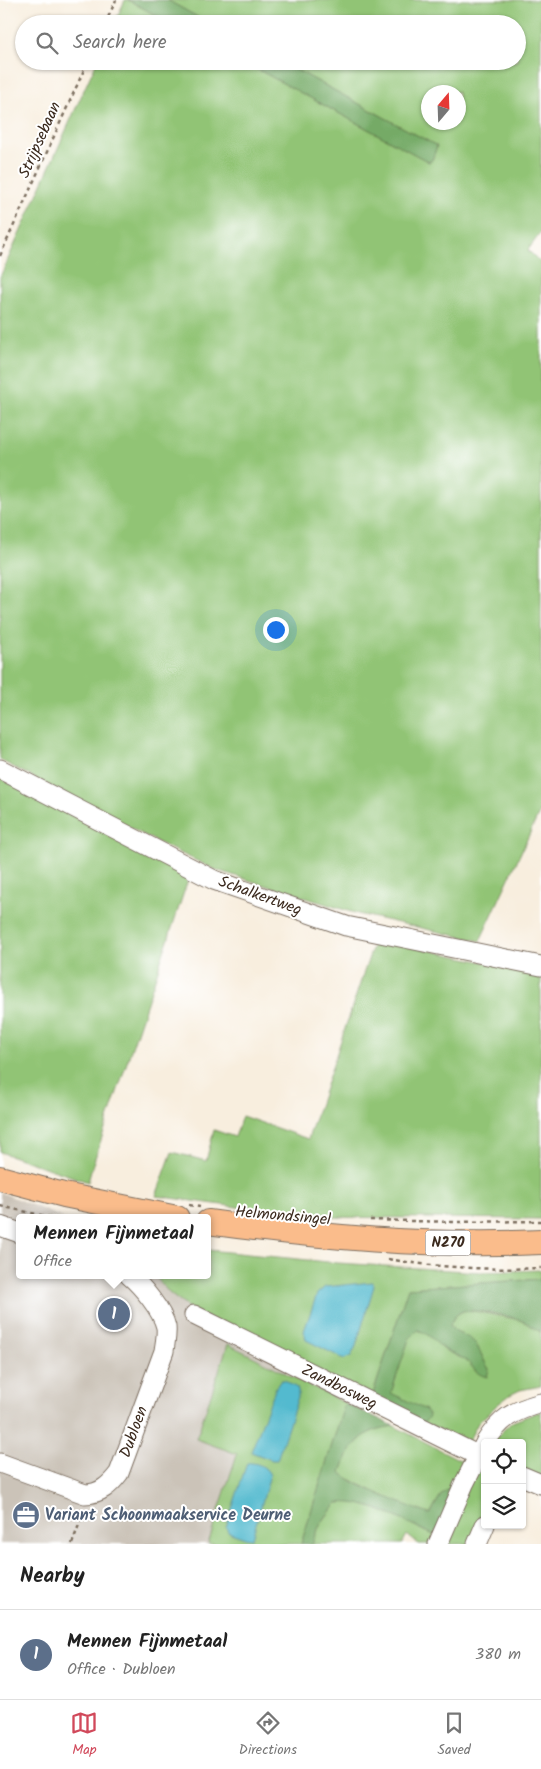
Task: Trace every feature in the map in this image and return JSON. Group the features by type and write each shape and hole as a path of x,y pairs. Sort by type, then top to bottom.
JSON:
{"main road":[{"path":"0,1178 64,1195 181,1211"},
{"name":"Helmondsingel","path":"211,1216 274,1231 355,1239 431,1243 541,1242"}],"street":[{"name":"Schalkertweg","path":"0,769 214,880 346,926 541,966"},
{"path":"0,1226 16,1232"},
{"name":"Dubloen","path":"84,1494 106,1488 119,1473 164,1351 166,1335 163,1318 140,1284 134,1279"},
{"name":"Zandbosweg","path":"194,1315 481,1449"},
{"path":"488,1439 512,1413 541,1403"},
{"path":"438,1544 481,1454"},
{"path":"0,1463 84,1494"},
{"path":"526,1478 541,1484"},
{"path":"477,1544 483,1529"}],"path":[{"path":"109,15 116,0"},
{"name":"Strijpsebaan","path":"0,256 84,70"},
{"path":"0,1206 36,1214"},
{"path":"181,1211 200,1214"},
{"path":"366,1220 541,1221"},
{"path":"72,1544 86,1504 84,1494"}],"shaded area":[{"path":"0,1192 54,1214 16,1214 16,1279 211,1279 211,1275 315,1271 239,1544 0,1544"}],"green space":[{"path":"125,0 128,0 156,15 118,15"},
{"path":"128,0 167,0 194,15 156,15"},
{"path":"167,0 541,0 541,232 528,250 541,263 541,809 480,941 358,914 216,870 163,845 0,760 0,277 93,70 259,70 429,162 432,160 437,146 297,70 526,70 526,15 194,15"},
{"path":"259,70 297,70 437,146 432,160 429,162"},
{"path":"0,778 189,877 88,1182 0,1152"},
{"path":"375,939 541,974 541,1219 310,1217 156,1196 172,1152 206,1161 214,1130 235,1137 242,1116 308,1139"},
{"path":"211,1250 338,1263 481,1272 541,1270 541,1279 408,1288 372,1397 190,1309 170,1294 157,1279 211,1279"},
{"path":"541,1279 541,1332 521,1320 467,1310 457,1315 452,1321 450,1325 453,1329 470,1339 477,1346 489,1369 487,1377 479,1374 468,1362 446,1351 429,1336 418,1330 409,1339 391,1393 426,1410 429,1416 424,1423 372,1397 408,1288"},
{"path":"468,1310 521,1320 541,1332 541,1386 520,1390 510,1395 478,1423 468,1442 424,1423 391,1393 409,1339 418,1330 430,1335 444,1350 468,1361 476,1372 489,1369 475,1343 455,1331 450,1325 457,1315"},
{"path":"228,1344 345,1403 301,1544 208,1544 237,1454 196,1439"},
{"path":"345,1403 394,1426 368,1433 357,1442 349,1453 341,1472 346,1477 367,1489 428,1514 430,1514 441,1495 449,1488 457,1487 436,1536 375,1509 362,1505 337,1503 319,1527 312,1544 301,1544"},
{"path":"541,1411 541,1477 526,1471 526,1439 494,1439 512,1422"},
{"path":"394,1426 466,1463 457,1487 444,1493 430,1514 368,1489 341,1472 349,1453 357,1442 368,1433"},
{"path":"481,1469 481,1516 468,1544 443,1544 474,1472"},
{"path":"344,1502 368,1506 403,1520 436,1536 433,1544 418,1544 407,1535 402,1544 312,1544 319,1527 326,1517 337,1503"}],"water":[{"path":"372,1282 374,1286 356,1346 351,1356 344,1359 306,1340 304,1331 317,1294 325,1287"},
{"path":"281,1380 285,1380 298,1389 298,1397 277,1460 272,1460 251,1452 276,1387"},
{"path":"247,1463 260,1465 270,1475 252,1538 248,1539 228,1532 226,1527"}],"place":[{"name":"Mennen Fijnmetaal","path":"114,1314"},
{"name":"Variant Schoonmaakservice Deurne","path":"26,1515"}]}
